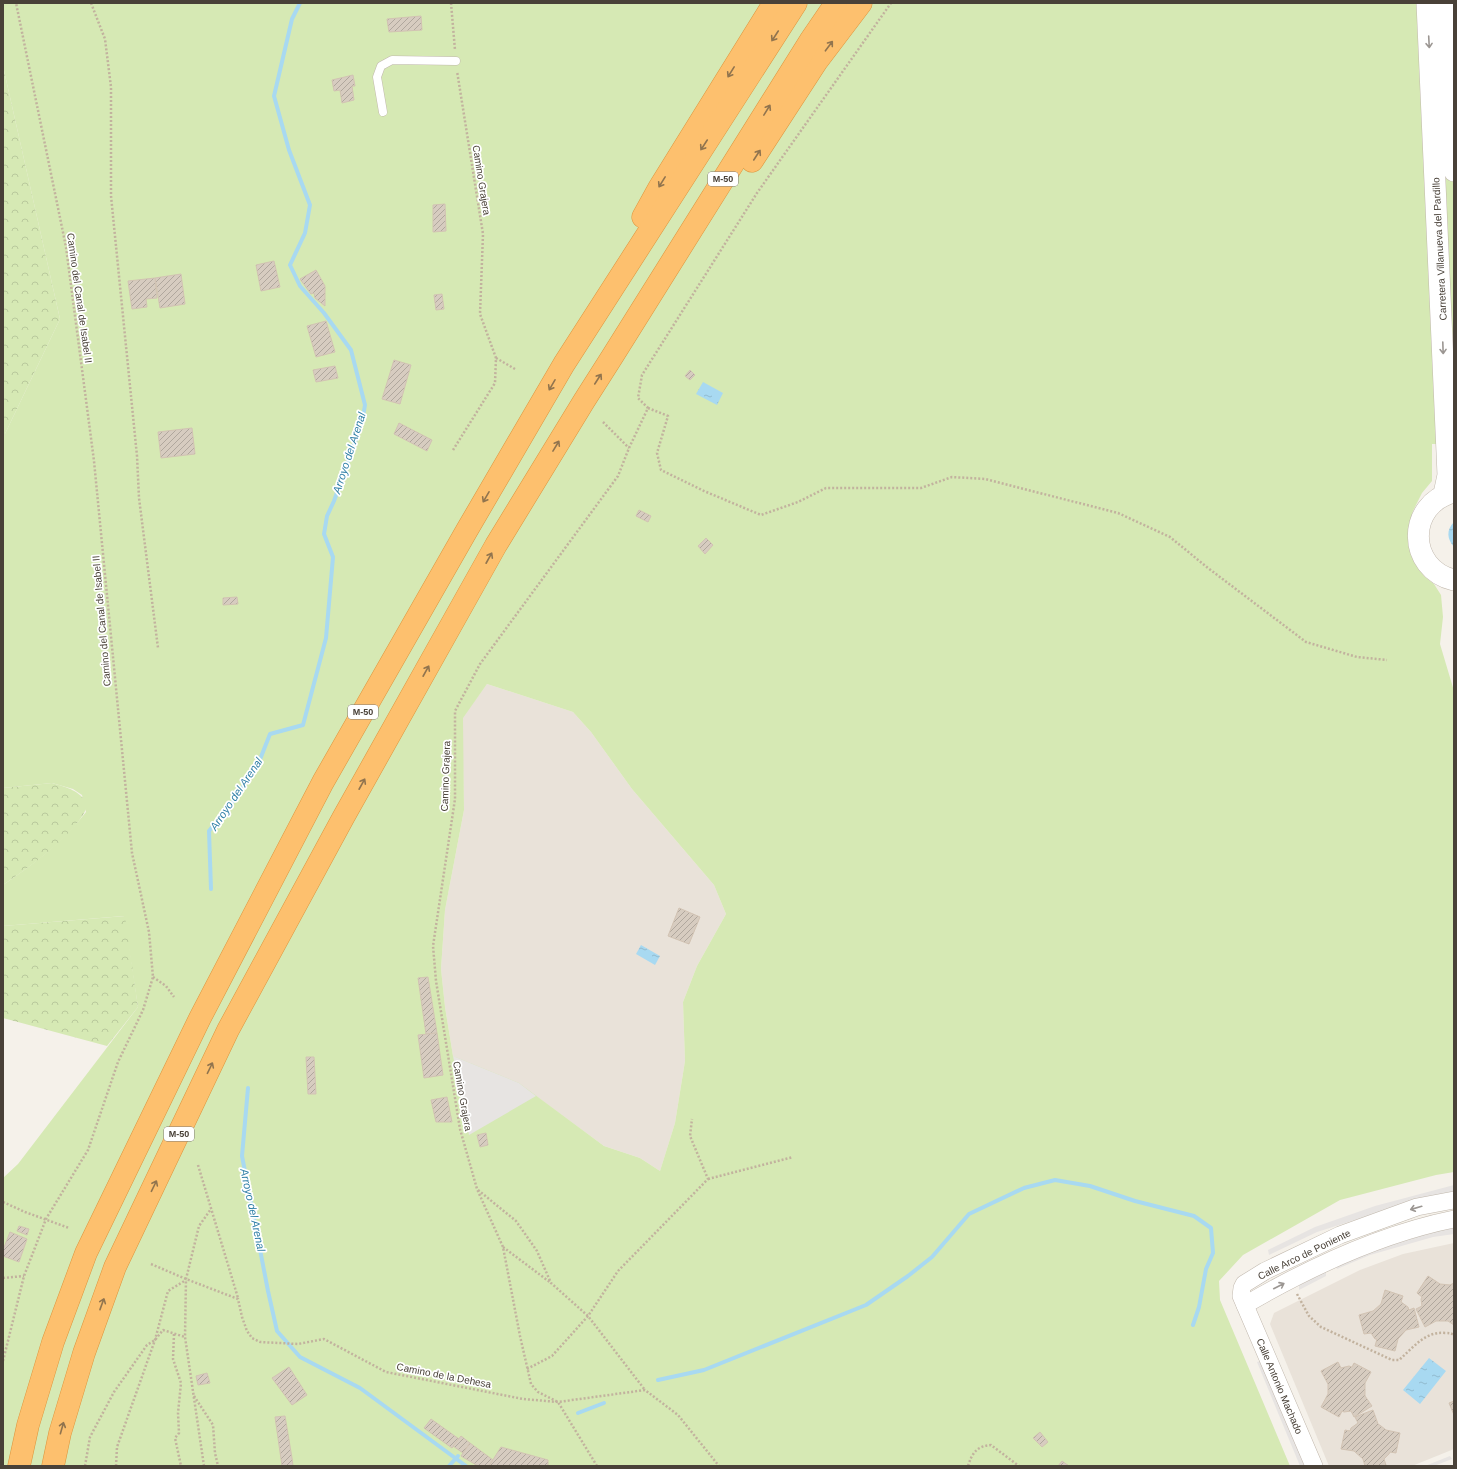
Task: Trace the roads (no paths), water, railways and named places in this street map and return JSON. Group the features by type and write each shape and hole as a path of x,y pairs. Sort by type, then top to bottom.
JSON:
{"highway":[{"path":"564,364 659,188 774,3"},
{"name":"M-50","path":"19,1466 28,1425 53,1342 86,1253 200,1018 323,782 470,523 564,364 796,3"},
{"name":"M-50","path":"54,1466 60,1433 84,1353 115,1268 228,1030 343,818 492,552 580,407 802,54 836,3"},
{"path":"612,357 667,292 818,61 861,3"}],"street":[{"name":"Carretera Villanueva del Pardillo","path":"1427,3 1449,493"},
{"name":"Carretera Villanueva del Pardillo","path":"1445,3 1454,171"},
{"path":"1449,493 1429,505 1420,521 1418,540 1423,557 1435,572 1453,581"},
{"name":"Calle Arco de Poniente","path":"1454,1200 1417,1207 1340,1235 1265,1271 1242,1288 1241,1296 1245,1305 1347,1252 1423,1226 1454,1219"},
{"name":"Calle Arco de Poniente","path":"1247,1283 1252,1293 1262,1295"},
{"name":"Calle Antonio Machado","path":"1245,1305 1314,1466"}],"lane":[{"path":"383,112 377,77 381,66 392,60 456,61"}],"water":[{"path":"703,382 723,393 717,405 696,394"},
{"path":"1454,522 1454,547 1448,534 1451,525"},
{"path":"641,945 660,956 655,965 636,954"},
{"path":"1429,1358 1446,1371 1420,1404 1403,1390"}],"waterway":[{"name":"Arroyo del Arenal","path":"211,889 209,831 235,799 259,762 270,734 303,725 326,638 333,557 324,534 327,516 334,501 362,422 365,405 351,350 324,313 300,286 290,265 305,233 310,205 289,150 274,96 292,19 300,3"},
{"name":"Arroyo del Arenal","path":"248,1088 242,1156 277,1331 300,1357 360,1388 466,1466"},
{"path":"658,1380 704,1370 866,1305 908,1276 932,1257 969,1214 1024,1188 1055,1180 1090,1186 1135,1201 1194,1216 1211,1228 1213,1253 1206,1269 1199,1307 1193,1325"},
{"path":"578,1413 604,1403"},
{"name":"Arroyo del Arenal","path":"449,1466 458,1456"}]}
